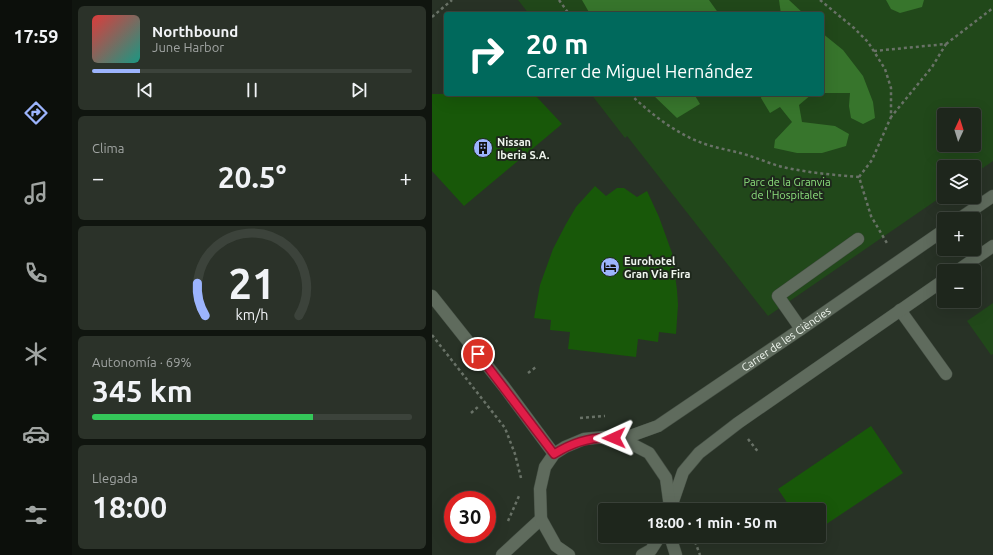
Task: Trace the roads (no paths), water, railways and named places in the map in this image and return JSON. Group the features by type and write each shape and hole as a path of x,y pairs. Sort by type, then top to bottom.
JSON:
{"street":[{"path":"969,212 993,196"},
{"name":"Carrer de les Ciències","path":"622,438 658,426 802,329 937,235"},
{"path":"802,329 778,296 858,239"},
{"path":"967,264 993,246"},
{"path":"672,503 683,472 699,453 738,423 937,285"},
{"path":"432,296 505,388 554,454"},
{"path":"900,310 946,374"},
{"path":"569,555 556,546 541,519 540,489 545,467 554,454 565,447 584,439 606,437 622,438 649,453 666,478 669,503"},
{"path":"502,555 541,519"},
{"path":"642,555 651,550 656,543"},
{"path":"672,543 676,555"}],"place":[{"name":"Nissan Iberia S.A.","path":"483,148"},
{"name":"Eurohotel Gran Via Fira","path":"610,267"}],"park label":[{"name":"Parc de la Granvia de l'Hospitalet","path":"787,188"}]}
